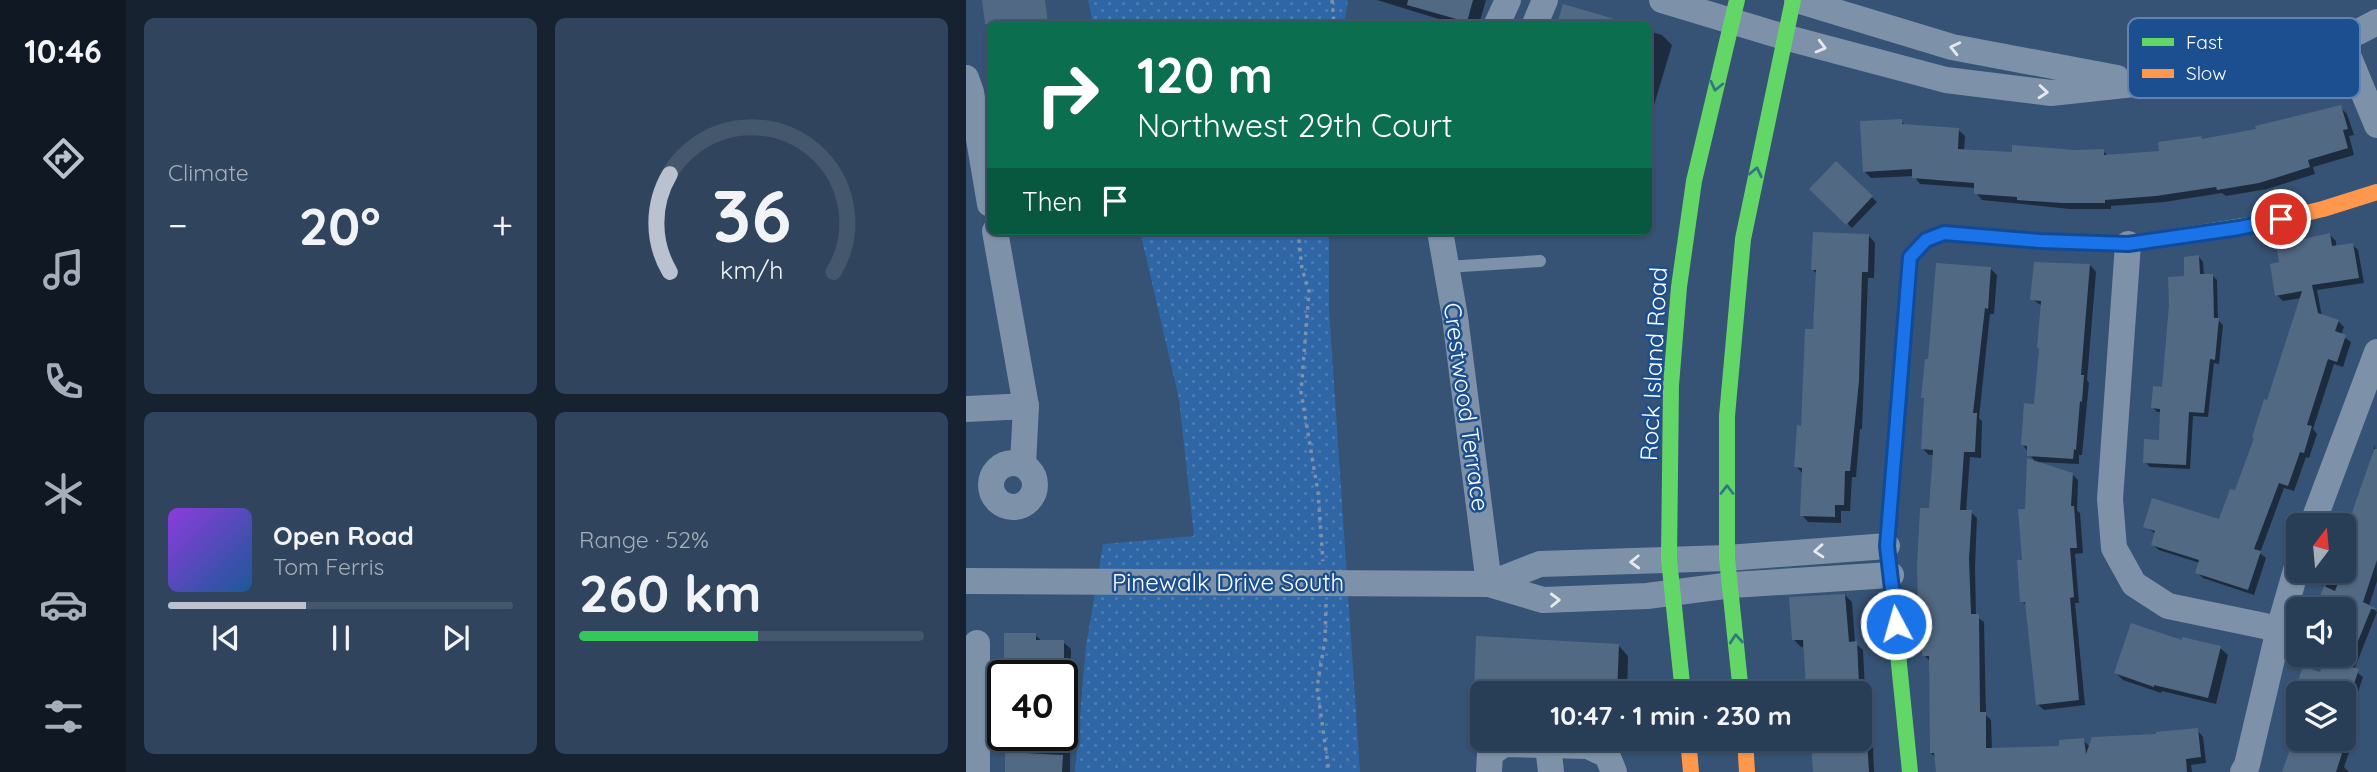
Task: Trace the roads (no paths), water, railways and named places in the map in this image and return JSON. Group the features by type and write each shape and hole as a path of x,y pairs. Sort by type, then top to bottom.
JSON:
{"main road":[{"path":"1740,681 1732,585 1727,558 1727,416 1743,239 1784,37 1795,0"},
{"name":"Rock Island Road","path":"1682,681 1669,559 1671,385 1679,287 1694,181 1735,10"},
{"path":"1910,772 1887,546 1910,257 1926,240 1944,233 2040,241 2128,244 2239,228 2323,209 2377,192"},
{"path":"1689,751 1691,772"},
{"path":"1746,751 1747,772"}],"street":[{"path":"1498,21 1508,0"},
{"path":"1536,21 1545,0"},
{"path":"1662,0 1735,10 1784,37 1946,80 2051,93 2128,85"},
{"path":"1795,0 1952,47 2128,80"},
{"path":"2360,35 2377,80"},
{"path":"2360,40 2377,125"},
{"path":"966,78 971,92 987,186"},
{"path":"996,235 1026,406 1023,465"},
{"name":"Crestwood Terrace","path":"1441,235 1455,317 1489,584"},
{"path":"2128,244 2110,499 2114,548 2134,584 2168,606 2279,629"},
{"path":"2317,513 2377,352"},
{"path":"966,409 1026,406"},
{"name":"Pinewalk Drive South","path":"1489,584 1540,564 1727,558 1887,546"},
{"name":"Pinewalk Drive South","path":"966,581 1489,584 1543,600 1674,593 1732,585 1891,575"},
{"path":"2243,772 2247,765 2292,583"},
{"path":"977,643 971,731 977,772"},
{"path":"1489,772 1490,754 1494,751"},
{"path":"1549,751 1551,772"},
{"path":"1599,751 1607,755 1614,772"}],"lane":[{"path":"1446,267 1540,261"}]}
